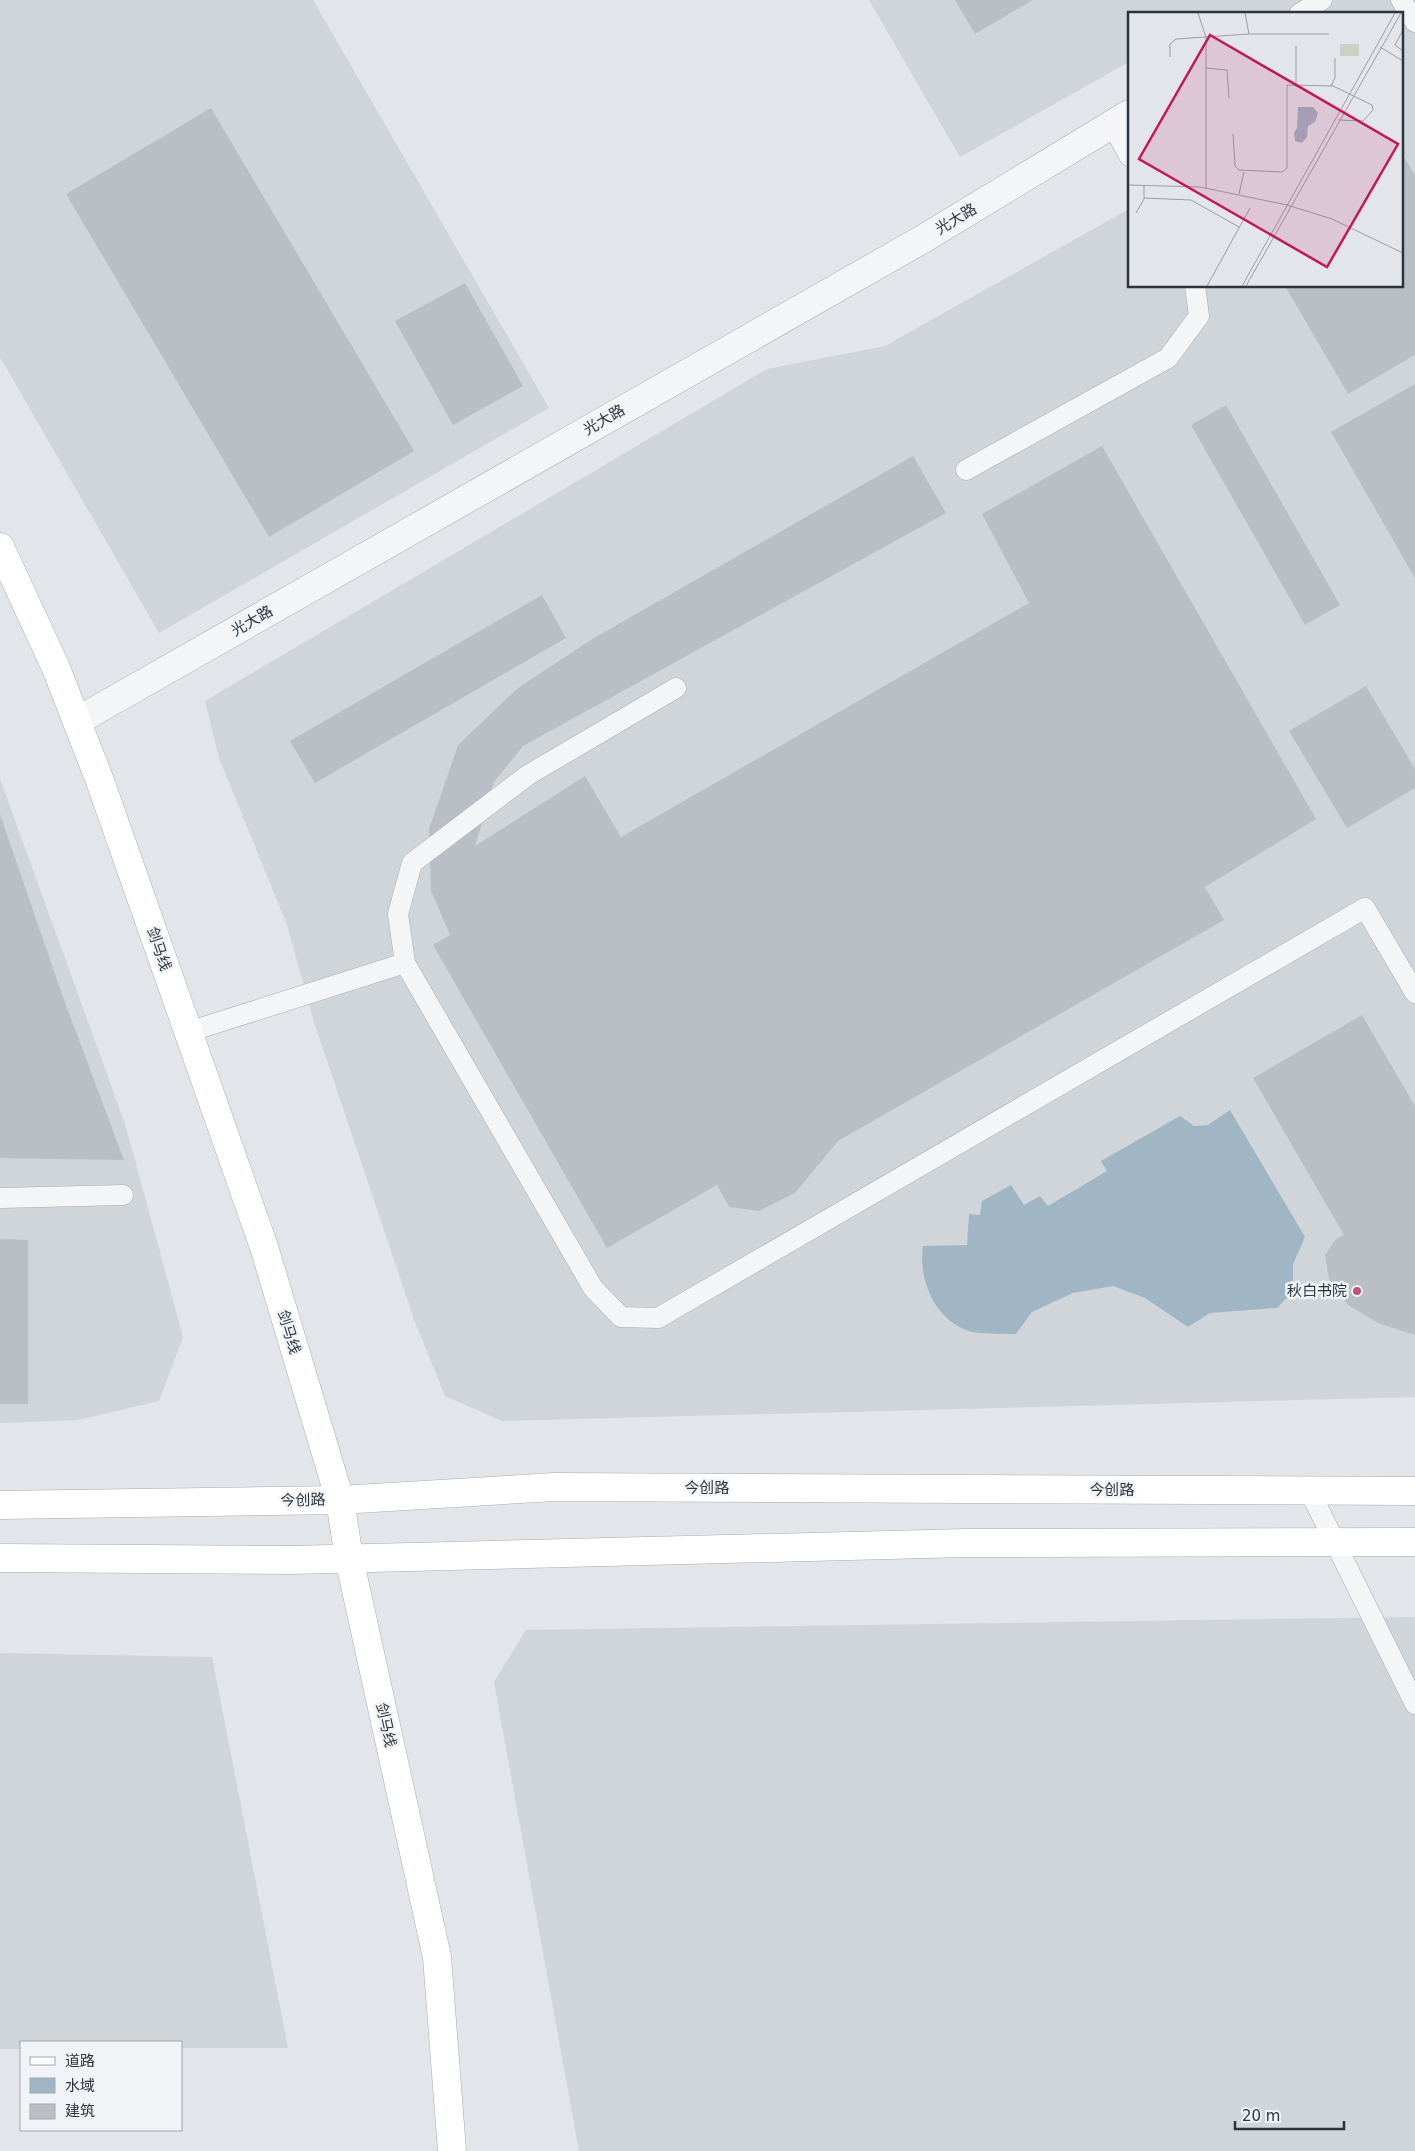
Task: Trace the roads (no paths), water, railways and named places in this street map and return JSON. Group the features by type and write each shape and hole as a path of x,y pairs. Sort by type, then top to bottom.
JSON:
{"main road":[{"name":"剑马线","path":"0,547 56,668 100,781 264,1247 340,1500 349,1558 437,1957 452,2151"},
{"name":"今创路","path":"0,1505 340,1500 554,1487 1415,1491"},
{"path":"0,1558 291,1560 966,1543 1415,1542"}],"street":[{"name":"光大路","path":"76,721 914,244 1120,119"}],"lane":[{"path":"1301,12 1322,0"},
{"path":"1401,0 1415,22"},
{"path":"1120,119 1128,152"},
{"path":"966,470 1168,358 1199,316 1195,288"},
{"path":"676,688 528,775 412,863 398,914 406,963 594,1288 621,1317 658,1318 1365,908 1413,985"},
{"path":"188,1032 406,963"},
{"path":"0,1198 124,1195"},
{"path":"1310,1492 1415,1704"}],"water":[{"path":"1230,1110 1305,1237 1293,1264 1293,1291 1277,1308 1210,1313 1188,1327 1145,1298 1113,1286 1073,1293 1032,1312 1016,1334 969,1331 957,1326 938,1308 926,1285 922,1259 923,1246 967,1245 969,1214 980,1215 982,1201 1011,1185 1024,1205 1040,1196 1048,1206 1107,1171 1101,1161 1180,1116 1194,1126 1208,1125"}],"place":[{"name":"秋白书院","path":"1357,1291"}]}
